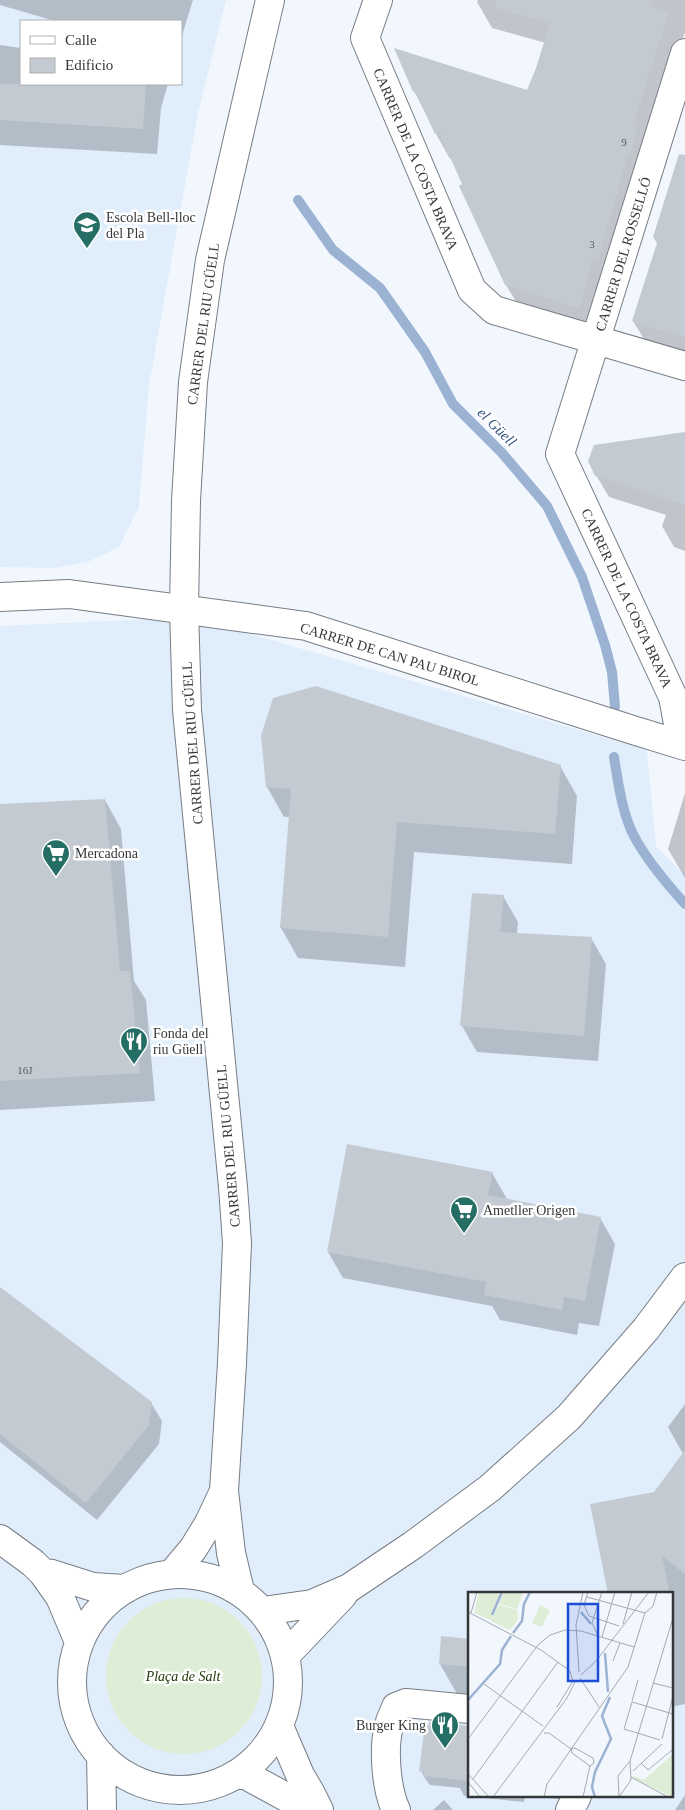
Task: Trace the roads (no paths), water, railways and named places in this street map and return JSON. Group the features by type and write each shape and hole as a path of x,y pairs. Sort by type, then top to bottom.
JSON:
{"street":[{"name":"CARRER DEL RIU GÜELL","path":"240,1591 231,1553 224,1491 237,1243 187,710 184,609 186,495 193,382 210,260 270,0"},
{"name":"CARRER DE LA COSTA BRAVA","path":"378,0 365,38 472,290 494,310 596,340"},
{"name":"CARRER DEL ROSSELLÓ","path":"560,454 685,53"},
{"path":"596,340 685,366"},
{"name":"CARRER DE LA COSTA BRAVA","path":"560,454 673,697 684,745"},
{"name":"CARRER DE CAN PAU BIROL","path":"0,597 69,594 306,626 636,732 684,745"},
{"path":"263,1611 312,1604 349,1588 413,1545 490,1488 569,1417 646,1329 685,1277"},
{"name":"CARRER DEL RIU GÜELL","path":"172,1574 193,1549 224,1491"},
{"path":"0,1539 33,1563 43,1573 60,1597 79,1642"},
{"path":"43,1573 93,1587 124,1589"},
{"path":"172,1574 193,1574 222,1582 240,1591 263,1611 277,1632 286,1656 289,1676 288,1697 279,1726 263,1752 240,1772 177,1800 162,1788 143,1783 116,1769 101,1755 83,1731 73,1702 72,1672 79,1642 88,1624 100,1608 124,1589 152,1577 172,1574"},
{"path":"286,1656 349,1588"},
{"path":"396,1810 392,1802 385,1757 388,1726 396,1708 406,1703 468,1709"},
{"path":"279,1726 300,1776 319,1810"},
{"path":"101,1755 101,1807"},
{"path":"240,1772 310,1810"},
{"path":"570,1810 576,1798"}],"waterway":[{"name":"el Güell","path":"298,200 333,250 380,288 425,352 453,404 502,453 547,506 582,577 612,672 615,707"},
{"name":"el Güell","path":"614,757 623,807 634,836 664,880 685,904"}],"place":[{"name":"Escola Bell-lloc del Pla","path":"87,249"},
{"name":"Mercadona","path":"56,877"},
{"name":"Fonda del riu Güell","path":"134,1065"},
{"name":"Ametller Origen","path":"464,1234"},
{"name":"Burger King","path":"445,1749"}],"park label":[{"name":"Plaça de Salt","path":"183,1676"}]}
